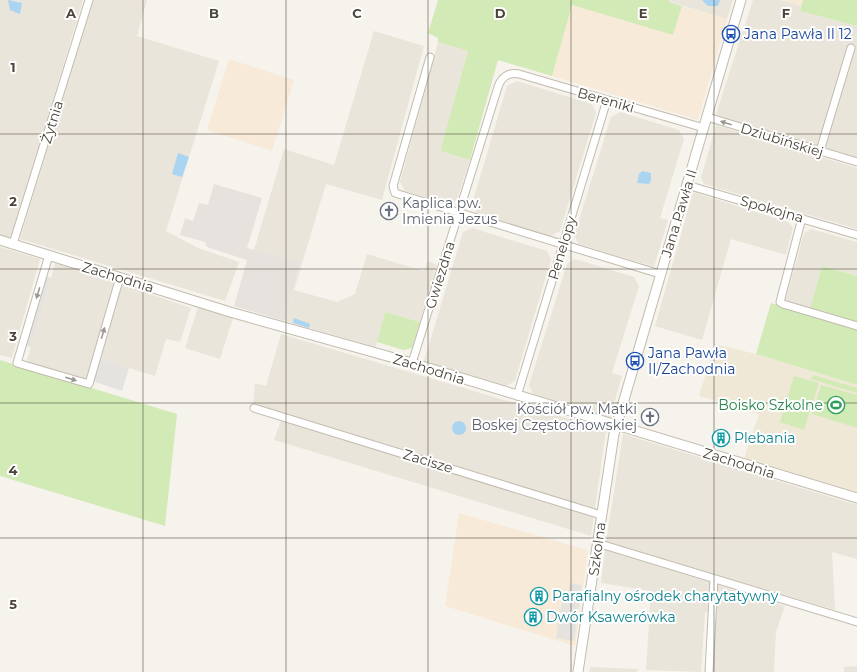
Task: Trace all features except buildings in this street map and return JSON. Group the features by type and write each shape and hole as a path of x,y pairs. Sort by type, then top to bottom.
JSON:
{"street":[{"name":"Żytnia","path":"13,244 89,0"},
{"name":"Jana Pawła II","path":"616,426 741,0"},
{"path":"820,152 851,48"},
{"path":"430,57 393,186 394,191 397,194 660,274"},
{"name":"Bereniki","path":"508,75 519,74 704,128"},
{"name":"Gwiezdna","path":"412,363 460,213 498,87 502,80 508,75"},
{"name":"Penelopy","path":"517,396 607,100"},
{"name":"Dziubińskiej","path":"707,117 857,162"},
{"name":"Spokojna","path":"687,185 857,235"},
{"path":"802,218 780,302 857,326"},
{"name":"Zachodnia","path":"0,240 230,312 412,363 857,498"},
{"path":"49,255 17,363 89,384 120,277"},
{"name":"Zacisze","path":"254,408 601,515"},
{"name":"Szkolna","path":"578,672 611,448 616,426"},
{"path":"597,543 857,622"},
{"path":"709,672 714,579"}],"shaded area":[{"path":"0,0 83,0 12,236 9,238 0,235"},
{"path":"92,0 147,0 137,36 219,61 166,231 198,248 239,262 225,301 20,239"},
{"path":"664,0 733,0 727,19"},
{"path":"753,0 781,0 801,6 800,11 857,26 857,159 715,117"},
{"path":"781,0 803,0 801,6"},
{"path":"572,5 673,35 682,6 727,19 698,120 552,76"},
{"path":"374,31 424,46 382,200 326,184 294,290 337,302 355,294 367,254 424,271 428,261 437,265 420,322 385,312 376,347 285,321 300,264 254,250 284,149 334,165"},
{"path":"438,42 468,51 440,151 470,160 457,200 448,204 405,191 400,182"},
{"path":"229,59 294,80 272,151 207,130"},
{"path":"517,81 592,104 596,113 560,231 551,236 477,214 472,204 507,86"},
{"path":"620,112 679,130 684,139 660,218 668,220 654,267 579,244 574,236 611,117"},
{"path":"716,125 857,168 857,229 704,184 701,178"},
{"path":"214,184 262,198 247,248 300,263 285,321 234,306 247,260 207,247 205,242 180,235 185,218 193,221 199,203 208,205"},
{"path":"693,192 788,222 793,228 786,255 731,239 702,340 655,326"},
{"path":"472,228 547,251 551,259 515,381 506,386 424,361 463,232"},
{"path":"811,229 857,242 857,276 822,266 810,309 785,302 804,233"},
{"path":"0,247 40,259 12,358 0,355"},
{"path":"575,259 634,277 639,286 612,373 622,376 610,418 533,394 529,385 567,264"},
{"path":"56,261 116,281 87,381 28,362 27,360"},
{"path":"45,276 51,278 31,347 24,345"},
{"path":"121,284 191,308 180,342 166,339 155,376 99,359"},
{"path":"198,307 233,318 220,359 185,348"},
{"path":"281,334 606,430 595,509 253,405 255,383 266,386"},
{"path":"715,344 756,354 857,385 857,492 744,458 759,414 699,396"},
{"path":"99,359 129,368 122,391 95,382 94,376"},
{"path":"281,420 594,515 591,536 274,440"},
{"path":"623,434 857,505 857,559 832,552 835,610 606,542"},
{"path":"459,513 588,550 575,646 445,606"},
{"path":"605,550 710,582 709,612 705,612 701,672 646,670 651,591 601,583"},
{"path":"570,583 582,585 574,641 556,638 563,596 568,595"},
{"path":"718,585 785,606 776,632 774,672 713,672"},
{"path":"857,666 857,672 844,672 844,667"},
{"path":"590,667 638,669 637,672 589,672"}],"green space":[{"path":"438,0 669,0 669,2 682,6 673,35 572,5 552,76 498,60 470,160 440,151 468,51 438,42 438,38 428,33"},
{"path":"803,0 857,0 857,26 800,11"},
{"path":"822,266 857,276 857,323 810,309"},
{"path":"771,303 857,329 857,385 756,354"},
{"path":"385,312 420,322 412,348 403,350 377,342"},
{"path":"0,360 177,414 165,526 0,476"},
{"path":"813,375 857,388 857,393 811,379"},
{"path":"794,376 819,383 804,430 780,422"},
{"name":"Boisko Szkolne","path":"821,385 857,395 857,428 812,414"}],"water":[{"path":"8,0 22,3 20,14 10,10"},
{"path":"702,0 720,0 718,6 708,6"},
{"path":"178,153 189,157 182,177 172,174"},
{"path":"642,171 651,173 651,180 649,184 637,183 639,174"},
{"path":"294,318 310,324 309,328 293,323"},
{"path":"459,421 464,423 466,428 464,433 459,435 454,433 452,428 454,423"}],"place":[{"name":"Jana Pawła II 12","path":"731,34"},
{"name":"Kaplica pw. Imienia Jezus","path":"389,211"},
{"name":"Jana Pawła II/Zachodnia","path":"635,361"},
{"name":"Boisko Szkolne","path":"836,405"},
{"name":"Kościół pw. Matki Boskej Częstochowskiej","path":"650,417"},
{"name":"Plebania","path":"721,438"},
{"name":"Parafialny ośrodek charytatywny","path":"539,596"},
{"name":"Dwór Ksawerówka","path":"533,617"}]}
